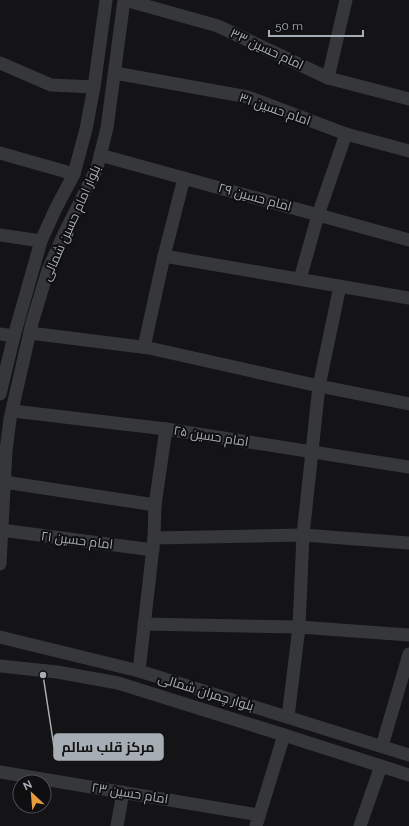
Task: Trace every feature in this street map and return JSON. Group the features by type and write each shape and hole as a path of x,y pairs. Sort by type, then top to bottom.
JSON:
{"street":[{"name":"بلوار امام حسین شمالی","path":"0,393 14,336 41,241 74,174 86,129 94,87 106,0"},
{"name":"بلوار امام حسین شمالی","path":"0,564 6,451 13,410 30,333 48,270 97,168 107,128 125,0"},
{"name":"امام حسین ۳۳","path":"125,0 218,26 328,78 409,99"},
{"path":"328,78 346,0"},
{"path":"103,25 120,30"},
{"path":"0,64 51,85 94,87"},
{"name":"امام حسین ۳۱","path":"114,73 248,97 346,134 409,151"},
{"path":"300,279 318,215 346,134"},
{"path":"0,153 74,174"},
{"name":"امام حسین ۲۹","path":"100,155 409,240"},
{"path":"144,348 164,256 184,178"},
{"path":"0,235 41,241"},
{"path":"164,256 409,298"},
{"path":"288,717 299,627 303,535 319,386 340,286"},
{"path":"30,333 144,348 409,404"},
{"path":"0,334 14,336"},
{"name":"امام حسین ۲۵","path":"13,410 166,429 409,467"},
{"path":"139,671 154,544 155,505 166,429"},
{"path":"4,482 155,505"},
{"name":"امام حسین ۲۱","path":"1,530 154,544 303,535 409,543"},
{"path":"144,624 299,627 409,635"},
{"name":"بلوار چمران شمالی","path":"0,636 139,671 409,755"},
{"path":"382,746 409,654"},
{"name":"بلوار چمران شمالی","path":"0,666 56,672 118,683 409,775"},
{"path":"258,820 284,735"},
{"path":"360,826 381,766"},
{"name":"امام حسین ۲۳","path":"0,772 122,792 258,820"},
{"path":"117,826 122,792"}],"place":[{"name":"مرکز قلب سالم","path":"43,675"}]}
